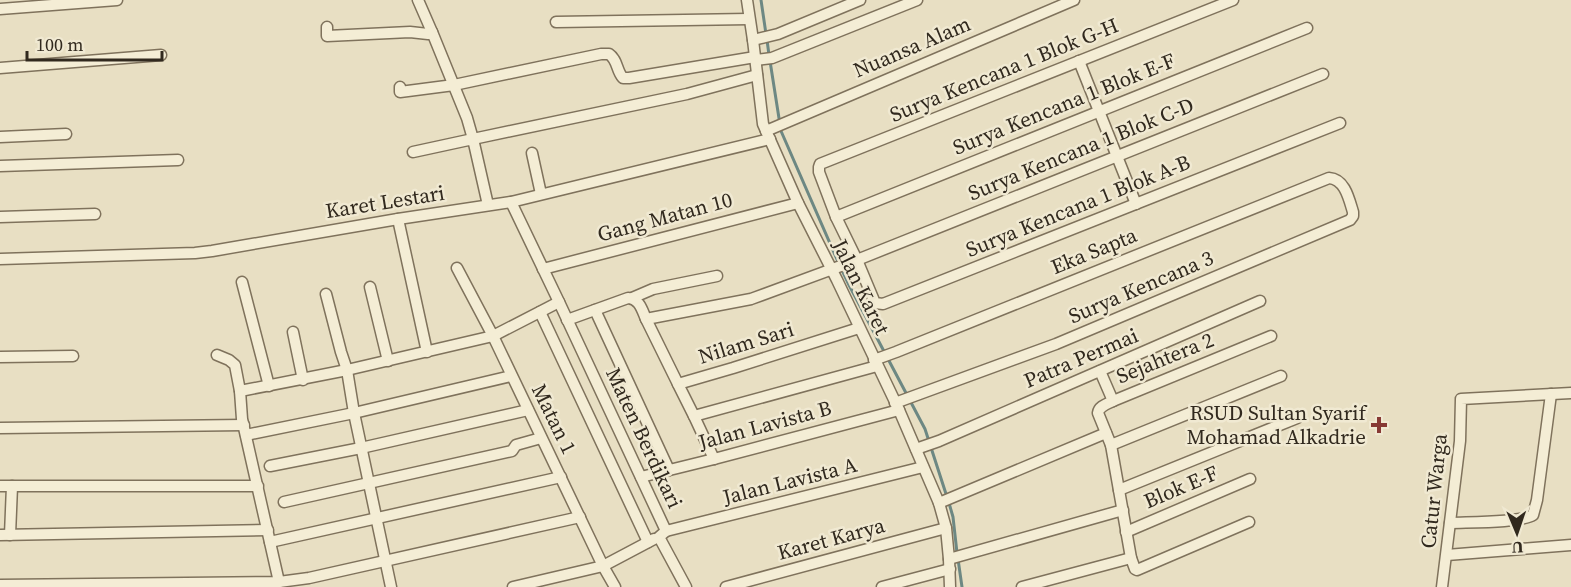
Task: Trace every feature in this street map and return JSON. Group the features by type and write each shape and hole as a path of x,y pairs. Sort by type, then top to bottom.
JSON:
{"street":[{"path":"0,9 117,0"},
{"path":"418,0 467,118 488,205"},
{"name":"Jalan Karet","path":"747,0 749,19 756,39 761,115 798,203 834,268 859,328 898,404 918,448 923,467 941,502 951,562 950,587"},
{"path":"756,39 778,34 860,0"},
{"path":"400,87 400,92 454,85 609,54 615,58 623,78 772,58 917,0"},
{"name":"Nuansa Alam","path":"768,133 789,121 1074,0"},
{"name":"Surya Kencana 1 Blok G-H","path":"823,162 1233,0"},
{"path":"556,22 749,19"},
{"path":"327,27 327,36 411,32 428,34 432,32"},
{"name":"Surya Kencana 1 Blok E-F","path":"836,217 1307,28"},
{"path":"0,68 161,55"},
{"path":"1079,61 1136,204"},
{"name":"Surya Kencana 1 Blok C-D","path":"646,319 751,299 1323,74"},
{"path":"413,152 687,94 757,75"},
{"name":"Surya Kencana 1 Blok A-B","path":"823,162 819,167 819,172 836,217 873,300 877,304 883,304 1340,123"},
{"name":"Karet Lestari","path":"0,259 195,253 511,202 768,133"},
{"path":"0,137 66,134"},
{"path":"531,153 541,194"},
{"path":"0,166 178,160"},
{"name":"Eka Sapta","path":"694,416 876,361 1329,178"},
{"name":"Surya Kencana 3","path":"898,404 918,394 1056,344 1350,220 1353,212 1341,182 1329,178"},
{"name":"Maten Berdikari","path":"511,202 641,477 686,587"},
{"name":"Gang Matan 10","path":"543,269 798,203"},
{"path":"0,217 95,214"},
{"path":"398,219 427,352"},
{"name":"Matan 1","path":"457,268 493,336 615,587"},
{"path":"567,320 653,289 717,276"},
{"path":"242,282 268,386"},
{"path":"370,287 388,361"},
{"path":"326,294 347,370 391,587"},
{"path":"632,298 638,303 678,384"},
{"name":"Patra Permai","path":"918,448 939,441 1260,301"},
{"path":"240,391 303,380 493,336 559,302"},
{"path":"595,310 669,470"},
{"path":"540,312 648,542"},
{"name":"Nilam Sari","path":"714,459 678,384 859,328"},
{"path":"293,332 303,380"},
{"name":"Sejahtera 2","path":"1131,558 1111,445 1098,413 1099,409 1101,406 1271,336"},
{"path":"217,355 235,365 242,419 279,582"},
{"path":"0,357 73,356"},
{"path":"1100,371 1113,401"},
{"path":"0,428 245,430 354,413 511,376"},
{"path":"1111,445 1281,376"},
{"path":"1450,523 1528,518 1533,515 1539,488 1551,394 1571,393"},
{"name":"Catur Warga","path":"1442,587 1460,441 1461,399 1551,394"},
{"name":"Jalan Lavista B","path":"641,477 714,459 898,404"},
{"path":"270,466 528,410"},
{"path":"1119,490 1297,418"},
{"path":"941,502 1106,433"},
{"path":"284,502 512,451 516,445 541,438"},
{"name":"Jalan Lavista A","path":"513,587 603,566 663,534 923,467"},
{"path":"12,486 5,535 269,536 376,518 561,477"},
{"name":"Blok E-F","path":"1126,532 1250,479"},
{"path":"0,486 258,486"},
{"path":"882,587 951,562 969,553 1122,510"},
{"path":"0,585 279,582 309,578 580,517"},
{"path":"1022,587 1131,558 1137,570 1249,522"},
{"name":"Karet Karya","path":"726,587 946,528"},
{"path":"1447,555 1571,545"}],"waterway":[{"path":"761,0 766,34"},
{"path":"767,40 769,55"},
{"path":"770,61 781,131 839,264"},
{"path":"842,270 925,429 947,497"},
{"path":"949,503 957,553"},
{"path":"958,559 962,587"}],"place":[{"name":"RSUD Sultan Syarif Mohamad Alkadrie","path":"1379,425"}]}
